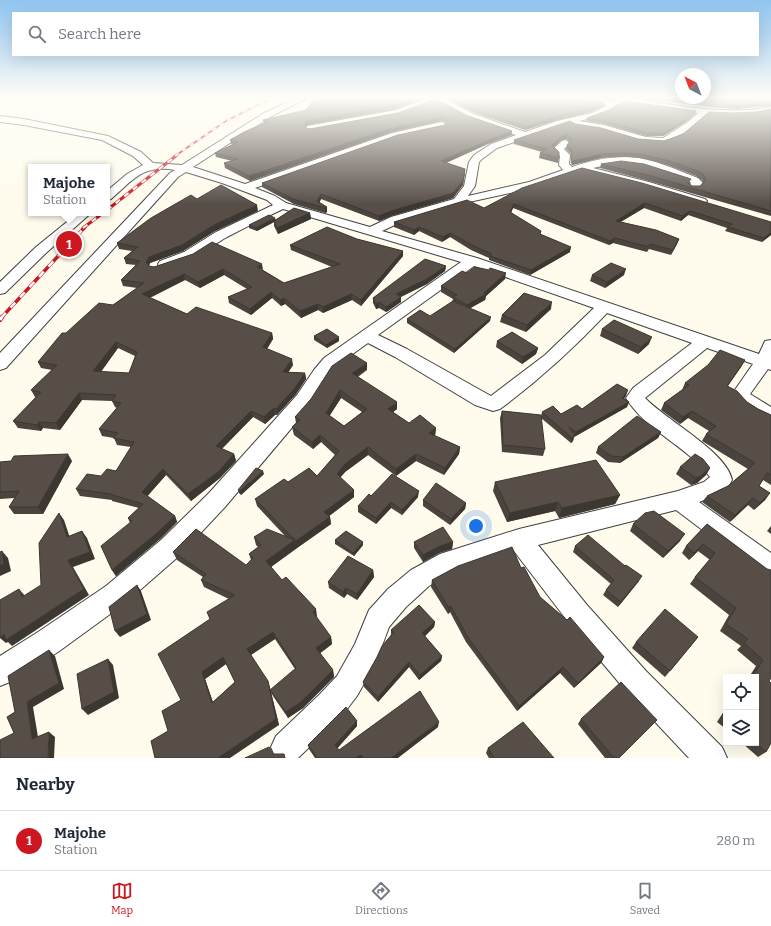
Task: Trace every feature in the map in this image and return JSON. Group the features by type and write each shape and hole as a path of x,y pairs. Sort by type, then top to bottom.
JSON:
{"street":[{"path":"82,133 105,138 137,154 151,166"},
{"path":"0,364 174,176 238,133"},
{"path":"245,188 402,133"},
{"path":"520,133 525,135"},
{"path":"458,201 469,186 472,165 478,157 494,146 530,133"},
{"path":"622,133 645,140 663,141 668,140 678,133"},
{"path":"565,142 558,149 565,155 564,165 569,170"},
{"path":"371,231 395,220 458,201 533,183 569,170 610,162 630,160 694,180 698,183 694,187"},
{"path":"110,195 140,170 151,166 165,165 183,169 245,188 271,198 282,205 472,261 704,342 769,357 749,381 741,394 744,400 771,416"},
{"path":"581,168 649,185 709,204"},
{"path":"156,267 189,255 228,232 282,205"},
{"path":"0,290 41,250 81,216"},
{"path":"0,672 48,642 115,595 170,548 217,500 304,400 320,374 330,362 472,261"},
{"path":"366,336 401,353 482,400 493,404 520,386 556,356 604,307"},
{"path":"287,747 330,706 347,686 366,652 378,619 397,598 420,578 449,562 519,539 679,500 712,488 720,480 720,472 648,412 637,402 635,398 640,392 704,342"},
{"path":"679,500 771,567"},
{"path":"519,539 578,614 636,681 711,758"}],"building":[{"path":"242,133 376,133 249,176 224,163 238,159 215,153 238,142 230,140"},
{"path":"406,133 506,133 441,161 465,169 463,181 453,193 391,211 379,216 321,194 317,201 327,207 325,208 293,199 262,183"},
{"path":"534,133 619,133 638,139 664,141 684,133 771,133 771,211 651,176 601,164 621,161 644,164 691,179 688,183 692,186 700,186 706,180 704,175 698,171 666,160 640,154 627,153 602,154 573,161 571,159 572,150 567,145 572,139 567,135 562,136 552,145 559,152 559,158 540,153 547,149 514,140"},
{"path":"582,168 642,183 771,222 771,232 764,238 728,227 732,224 690,211 682,216 645,203 616,221 656,230 679,239 673,250 650,244 649,247 615,238 610,241 514,204 510,212 541,231 540,234 571,247 531,270 490,256 492,254 450,233 443,237 419,227 414,230 394,222 467,200 484,208 522,188"},
{"path":"221,185 257,205 214,225 182,245 149,257 146,262 149,266 154,267 193,254 212,242 262,264 257,267 284,283 340,264 290,245 327,227 357,239 403,251 361,300 351,294 323,307 318,304 300,311 284,298 280,300 271,292 250,309 228,297 252,287 223,269 198,282 184,274 142,294 187,314 196,307 272,333 263,347 292,359 283,372 305,373 295,388 276,409 274,408 264,417 251,411 216,446 234,454 218,472 188,494 163,469 142,492 175,516 112,570 101,546 132,521 128,518 143,504 110,494 76,489 87,474 101,476 107,469 116,471 134,442 113,438 118,433 99,429 121,403 112,401 116,395 79,393 56,423 39,422 37,425 13,421 41,392 31,390 57,365 38,362 62,333 66,333 99,303 113,305 144,283 121,280 140,261 124,258 138,247 117,243 151,218 191,195 197,199","holes":["116,342 137,352 129,373 93,371"]},
{"path":"294,208 310,213 277,228 274,221"},
{"path":"269,215 275,218 256,228 249,225"},
{"path":"425,259 446,266 427,279 396,294 401,297 388,306 386,307 379,302 376,304 373,298"},
{"path":"611,263 626,269 607,282 592,275"},
{"path":"475,267 489,270 490,268 506,273 484,293 486,294 467,305 453,297 457,295 441,286 462,271 467,273"},
{"path":"524,293 552,302 527,325 502,315"},
{"path":"453,301 491,317 455,349 407,319 420,310 430,316"},
{"path":"614,320 652,337 641,347 602,329"},
{"path":"327,329 339,337 326,345 314,336"},
{"path":"512,332 538,348 523,357 497,341"},
{"path":"720,350 745,360 727,386 737,391 747,402 771,415 771,475 767,473 759,486 770,493 760,503 753,498 735,515 707,496 728,486 755,463 706,434 716,426 692,411 683,417 664,403 689,385 685,383 708,365"},
{"path":"351,353 367,363 352,373 397,402 388,409 409,423 420,415 436,428 429,433 460,447 445,468 416,454 396,469 368,447 345,464 337,474 354,490 324,512 330,517 296,541 255,499 284,479 288,482 309,468 317,476 339,451 320,435 312,442 292,427 300,420 295,417 311,399 332,366","holes":["340,390 367,409 344,426 326,413"]},
{"path":"617,384 628,390 622,398 629,402 576,432 569,427 575,435 572,438 542,412 553,406 561,414 577,405 582,409"},
{"path":"502,411 541,415 545,449 503,445"},
{"path":"637,416 661,432 623,457 611,456 598,447"},
{"path":"68,454 38,507 9,507 19,491 0,492 0,462 11,461 14,456"},
{"path":"695,454 703,459 710,468 701,476 696,478 680,467"},
{"path":"596,460 620,495 562,508 558,502 510,513 495,482"},
{"path":"256,468 263,471 240,491 238,490"},
{"path":"392,474 419,491 402,510 391,502 376,518 358,506 369,494 371,496"},
{"path":"436,483 466,503 451,519 423,500"},
{"path":"654,511 685,534 668,551 633,524 645,513"},
{"path":"59,513 67,537 82,531 90,552 68,560 84,589 6,640 4,634 0,637 0,600 19,589 22,597 41,585 39,543"},
{"path":"707,524 767,569 771,570 771,678 769,681 771,683 771,743 766,752 759,746 759,674 754,674 763,660 744,643 748,639 726,624 736,608 695,577 715,553 703,544 694,553 686,546"},
{"path":"443,527 453,542 440,546 423,555 414,542"},
{"path":"196,529 246,565 253,558 249,554 261,545 254,537 267,529 295,540 266,561 282,580 286,577 316,609 313,612 331,637 316,648 333,670 301,702 286,712 270,690 296,668 273,632 247,649 268,681 276,719 218,758 155,758 151,741 168,731 162,711 181,700 158,654 210,619 207,612 235,595 201,580 206,574 173,552","holes":["223,657 235,682 212,703 202,672"]},
{"path":"346,531 363,542 353,553 335,540"},
{"path":"588,535 625,566 626,565 642,576 621,602 606,590 614,580 575,546"},
{"path":"512,547 521,568 524,567 540,597 567,620 570,617 604,657 578,683 563,667 519,706 467,636 451,606 449,608 432,580 458,566"},
{"path":"2,551 4,564 0,566 0,552"},
{"path":"348,556 373,570 357,594 346,588 343,592 328,582"},
{"path":"137,585 147,614 115,631 109,607"},
{"path":"419,605 435,622 422,633 442,656 420,675 409,662 378,697 363,682 382,646 394,632 391,630"},
{"path":"665,609 698,637 670,671 636,642"},
{"path":"49,650 59,683 27,702 32,739 49,732 48,758 0,758 0,740 14,733 7,717 15,712 8,676"},
{"path":"108,659 114,692 82,709 77,674"},
{"path":"621,682 657,720 619,758 614,758 581,719"},
{"path":"420,691 439,722 391,758 363,758 361,755 355,758 317,758 308,745 346,707 357,721 335,745 339,750"},
{"path":"523,722 554,758 494,758 488,748"},
{"path":"269,747 273,754 284,754 285,758 245,758"}],"railway":[{"path":"175,156 208,133"},
{"path":"110,208 177,155"},
{"path":"83,228 99,216"},
{"path":"1,318 85,227"}],"place":[{"name":"Majohe","path":"69,244"}]}
